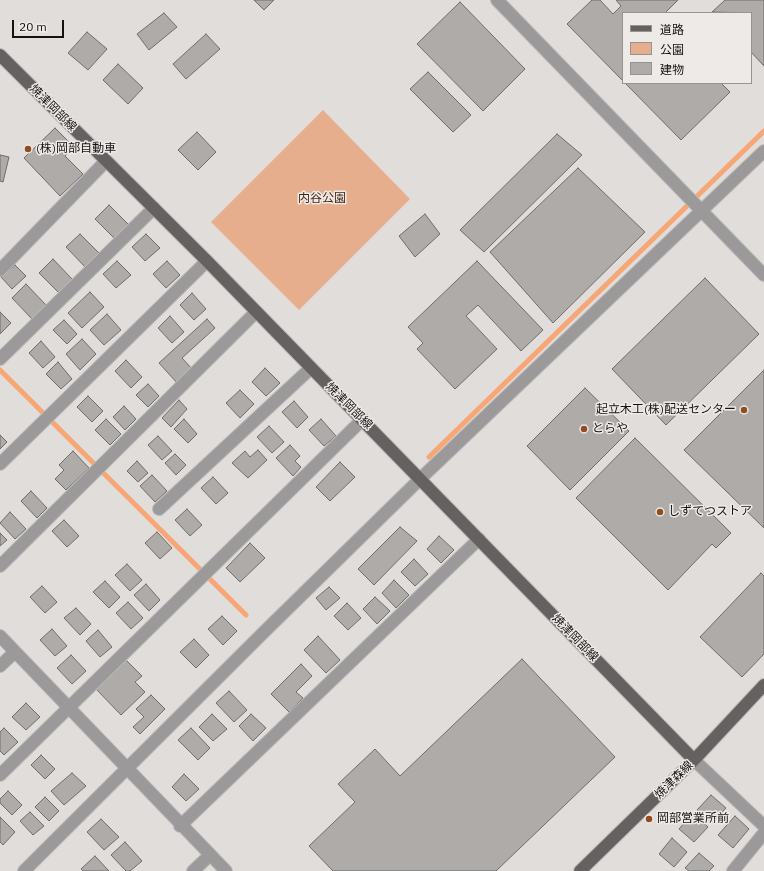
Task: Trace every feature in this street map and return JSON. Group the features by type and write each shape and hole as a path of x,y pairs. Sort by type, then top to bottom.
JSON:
{"main road":[{"name":"焼津岡部線","path":"0,55 207,261 363,420 419,480 479,539 694,760"},
{"name":"焼津森線","path":"582,870 694,760 764,685"}],"street":[{"path":"496,0 764,275"},
{"path":"24,871 126,768 419,480 764,151"},
{"path":"0,270 106,161"},
{"path":"0,359 154,208"},
{"path":"0,464 207,261"},
{"path":"0,566 256,312"},
{"path":"159,509 311,368"},
{"path":"0,775 363,420"},
{"path":"180,826 479,539"},
{"path":"0,636 70,708 180,826 226,871"},
{"path":"0,666 15,652"},
{"path":"694,760 764,826"},
{"path":"733,871 764,833"},
{"path":"193,871 210,855"}],"green space":[{"name":"内谷公園","path":"323,110 410,199 299,310 211,222"}],"building":[{"path":"254,0 274,0 264,10"},
{"path":"592,0 600,0 613,14 621,6 616,0 678,0 666,12 622,12 622,80 567,24"},
{"path":"725,0 764,0 764,66 752,53 752,12 712,12"},
{"path":"460,2 525,69 483,111 417,44"},
{"path":"164,13 177,27 149,50 137,34"},
{"path":"87,32 107,49 88,70 68,53"},
{"path":"206,34 220,49 186,79 173,64"},
{"path":"118,64 143,88 128,104 103,80"},
{"path":"428,72 471,115 453,132 410,89"},
{"path":"626,84 722,84 730,92 681,140"},
{"path":"55,128 74,147 65,156 83,174 60,196 24,158"},
{"path":"197,132 216,152 198,170 178,150"},
{"path":"557,134 582,155 484,252 460,230"},
{"path":"0,155 9,157 3,182 0,181"},
{"path":"578,168 645,232 553,323 490,252"},
{"path":"109,205 129,225 115,239 95,219"},
{"path":"425,214 440,234 415,257 399,236"},
{"path":"80,234 100,254 86,268 66,247"},
{"path":"146,234 160,248 145,261 132,247"},
{"path":"53,259 73,280 59,293 39,273"},
{"path":"117,261 131,275 116,288 103,274"},
{"path":"167,261 180,275 166,288 153,274"},
{"path":"477,261 543,330 521,351 478,305 466,316 497,349 455,389 417,349 423,343 408,327"},
{"path":"15,265 26,276 12,289 1,277"},
{"path":"705,278 759,334 666,425 612,369"},
{"path":"26,284 46,305 32,319 12,298"},
{"path":"90,292 104,307 82,328 68,313"},
{"path":"192,293 206,309 194,320 180,305"},
{"path":"0,312 11,323 0,334"},
{"path":"107,314 121,330 104,345 90,330"},
{"path":"170,316 184,332 172,343 158,328"},
{"path":"207,319 215,328 182,358 193,370 178,384 159,363"},
{"path":"64,320 77,334 67,344 53,330"},
{"path":"82,339 96,354 80,370 66,354"},
{"path":"41,341 55,357 43,368 29,353"},
{"path":"126,360 142,377 131,388 115,371"},
{"path":"58,362 72,379 61,389 46,374"},
{"path":"265,368 280,383 266,396 252,382"},
{"name":"起立木工(株)配送センター","path":"764,370 764,528 684,450"},
{"path":"148,384 159,396 148,407 136,395"},
{"path":"585,388 629,431 570,490 527,446"},
{"path":"240,390 254,404 240,418 226,403"},
{"path":"88,396 103,411 92,422 77,407"},
{"path":"179,400 187,409 171,427 162,418"},
{"path":"294,401 308,417 297,428 282,412"},
{"path":"124,406 136,419 125,430 113,417"},
{"path":"106,419 121,434 110,445 95,430"},
{"path":"184,419 197,434 188,443 174,429"},
{"path":"321,419 336,436 324,446 309,430"},
{"path":"269,426 284,442 272,453 257,437"},
{"path":"0,435 7,442 0,449"},
{"path":"158,436 172,451 162,460 148,445"},
{"path":"635,438 731,533 716,548 712,544 668,590 576,498"},
{"path":"290,445 300,456 295,461 301,467 293,476 276,458"},
{"path":"258,450 267,460 248,478 232,463 245,451 250,457"},
{"path":"73,451 89,468 66,490 55,479 64,470 59,465"},
{"path":"175,454 186,465 176,475 165,463"},
{"path":"137,461 148,473 138,482 127,471"},
{"path":"340,462 355,477 330,501 316,487"},
{"path":"152,475 167,491 155,502 140,486"},
{"path":"213,477 228,493 216,504 201,488"},
{"path":"31,491 47,508 37,518 21,501"},
{"path":"187,509 202,525 190,536 175,520"},
{"path":"10,512 26,529 15,539 0,523"},
{"path":"64,520 79,536 67,547 52,531"},
{"path":"400,527 417,541 374,585 358,569"},
{"path":"157,532 172,548 160,559 145,543"},
{"path":"0,533 7,540 0,546"},
{"path":"439,536 454,550 441,563 427,549"},
{"path":"250,543 265,558 240,582 226,568"},
{"path":"414,559 428,574 415,586 401,572"},
{"path":"127,564 142,580 130,591 115,575"},
{"path":"761,573 764,576 764,654 742,677 700,637"},
{"path":"394,580 409,595 396,608 382,593"},
{"path":"105,581 120,597 109,608 93,592"},
{"path":"146,584 160,600 149,611 134,595"},
{"path":"42,586 57,602 45,613 30,597"},
{"path":"329,587 340,598 326,610 316,598"},
{"path":"375,597 390,611 377,624 363,609"},
{"path":"128,602 143,618 131,629 116,613"},
{"path":"347,603 361,618 348,630 334,616"},
{"path":"76,608 91,624 80,635 64,618"},
{"path":"222,616 237,631 223,645 208,629"},
{"path":"52,629 67,646 55,656 40,640"},
{"path":"98,630 112,647 100,657 86,641"},
{"path":"318,636 340,660 326,673 304,650"},
{"path":"194,639 209,655 196,668 180,652"},
{"path":"71,655 86,671 72,684 57,668"},
{"path":"522,659 615,757 496,871 333,871 309,846 355,802 338,784 375,749 400,776"},
{"path":"126,660 142,676 135,682 145,692 121,715 96,689"},
{"path":"301,664 312,676 296,692 303,698 289,712 271,694"},
{"path":"229,691 247,710 234,722 216,703"},
{"path":"151,695 165,709 140,734 133,727 144,717 136,709"},
{"path":"26,703 40,717 26,730 12,717"},
{"path":"212,714 227,729 213,741 199,727"},
{"path":"251,714 266,728 253,741 239,726"},
{"path":"4,728 18,742 4,755 0,751 0,732"},
{"path":"191,728 210,748 198,760 178,740"},
{"path":"41,755 55,769 45,779 31,765"},
{"path":"72,773 86,786 64,805 51,791"},
{"path":"184,774 199,789 186,801 172,787"},
{"path":"8,791 22,805 12,815 0,803 0,799"},
{"path":"711,795 726,808 712,823 697,810"},
{"path":"45,797 59,811 49,821 35,807"},
{"path":"30,812 44,826 33,835 20,821"},
{"path":"693,813 708,827 694,842 679,829"},
{"path":"735,816 749,829 733,848 718,835"},
{"path":"0,817 15,832 3,845 0,842"},
{"path":"101,819 119,837 104,850 87,832"},
{"path":"672,838 687,852 674,867 659,854"},
{"path":"125,842 142,861 130,871 126,871 111,855"},
{"path":"699,853 714,866 709,871 689,871 685,868"},
{"path":"95,856 109,871 83,871 81,869"}],"waterway":[{"path":"429,457 764,131"},
{"path":"0,370 246,615"}],"place":[{"name":"(株)岡部自動車","path":"28,149"},
{"name":"起立木工(株)配送センター","path":"744,410"},
{"name":"とらや","path":"584,429"},
{"name":"しずてつストア","path":"660,512"},
{"name":"岡部営業所前","path":"649,819"}]}
